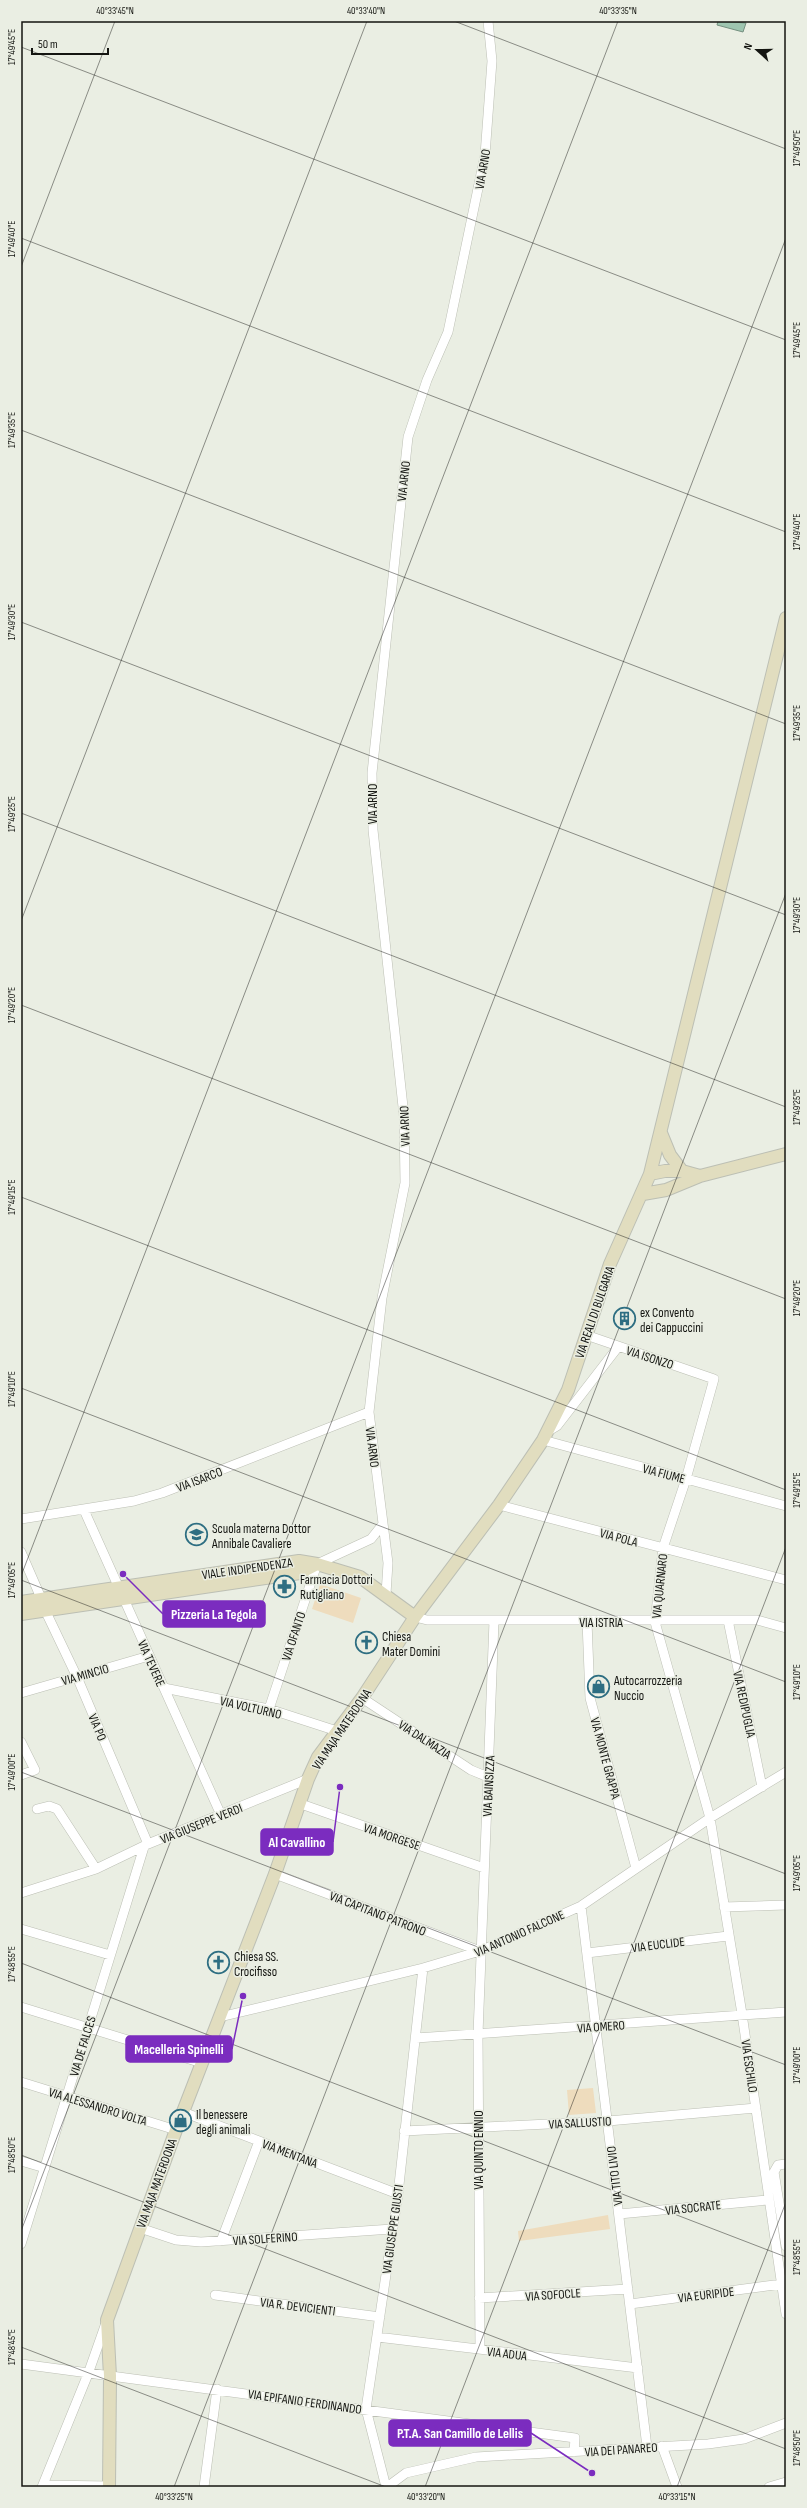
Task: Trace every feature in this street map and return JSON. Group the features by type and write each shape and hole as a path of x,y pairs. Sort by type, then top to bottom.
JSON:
{"main road":[{"name":"VIA REALI DI BULGARIA","path":"415,1617 499,1505 545,1436 568,1390 619,1242 643,1194 650,1174 786,618"},
{"path":"660,1132 670,1155 682,1171"},
{"path":"643,1194 666,1190 700,1176 786,1154"},
{"path":"650,1174 665,1171 682,1171 700,1176"},
{"name":"VIALE INDIPENDENZA","path":"21,1602 299,1561 317,1564"},
{"path":"317,1564 360,1577 386,1594 415,1617"},
{"name":"VIALE INDIPENDENZA","path":"21,1614 300,1573 317,1564"},
{"name":"VIA MAJA MATERDONA","path":"109,2486 110,2376 107,2320 176,2130 275,1874 301,1804 308,1779 318,1757 362,1698 415,1617"}],"street":[{"name":"VIA ARNO","path":"386,1594 388,1563 369,1412 382,1298 405,1183 404,1116 372,830 372,773 408,437 427,380 448,332 486,155 492,60 488,21"},
{"name":"VIA ISONZO","path":"586,1335 714,1378"},
{"name":"VIA REALI DI BULGARIA","path":"545,1436 557,1426 618,1347"},
{"name":"VIA QUARNARO","path":"710,1818 655,1622 663,1548 686,1479 714,1378"},
{"name":"VIA ISARCO","path":"21,1519 134,1501 162,1493 369,1412"},
{"name":"VIA FIUME","path":"545,1436 686,1479 786,1506"},
{"name":"VIA POLA","path":"499,1505 786,1580"},
{"name":"VIA TEVERE","path":"84,1510 221,1816"},
{"path":"317,1564 371,1539 383,1524"},
{"path":"21,1552 40,1598"},
{"name":"VIA OFANTO","path":"269,1709 317,1564"},
{"name":"VIA PO","path":"45,1610 77,1677 146,1846"},
{"name":"VIA ISTRIA","path":"415,1617 427,1620 494,1621 655,1622 757,1620 786,1628"},
{"name":"VIA REDIPUGLIA","path":"728,1620 762,1787"},
{"name":"VIA BAINSIZZA","path":"480,1951 494,1621"},
{"name":"VIA MONTE GRAPPA","path":"587,1621 590,1698 636,1868"},
{"name":"VIA MINCIO","path":"21,1693 149,1656"},
{"name":"VIA VOLTURNO","path":"164,1688 269,1709 337,1731"},
{"name":"VIA DALMAZIA","path":"362,1698 471,1770 488,1777"},
{"path":"21,1742 35,1770 21,1775"},
{"name":"VIA ANTONIO FALCONE","path":"220,2017 423,1968 480,1951 581,1906 710,1818 786,1772"},
{"name":"VIA GIUSEPPE VERDI","path":"21,1893 96,1869 146,1846 308,1779"},
{"name":"VIA MORGESE","path":"301,1804 484,1868"},
{"path":"36,1809 49,1806 57,1809 96,1869"},
{"name":"VIA ESCHILO","path":"710,1818 728,1936 742,2014 768,2200 781,2253 782,2284 786,2314"},
{"name":"VIA DE FALCES","path":"21,2244 110,1955 146,1846"},
{"name":"VIA CAPITANO PATRONO","path":"275,1874 480,1951"},
{"path":"724,1907 786,1905"},
{"name":"VIA TITO LIVIO","path":"581,1906 588,1952 647,2447"},
{"path":"21,1929 110,1955"},
{"name":"VIA EUCLIDE","path":"588,1952 728,1936"},
{"name":"VIA QUINTO ENNIO","path":"480,1951 478,2034 480,2349"},
{"name":"VIA GIUSEPPE GIUSTI","path":"387,2487 366,2410 398,2194 423,1968"},
{"path":"21,2007 88,2029 202,2063"},
{"name":"VIA OMERO","path":"416,2038 786,2012"},
{"name":"VIA ALESSANDRO VOLTA","path":"21,2082 176,2130"},
{"name":"VIA SALLUSTIO","path":"404,2131 608,2121 756,2108"},
{"name":"VIA MENTANA","path":"183,2112 398,2194"},
{"path":"221,2241 259,2142"},
{"path":"21,2160 45,2168"},
{"path":"786,2164 778,2165 774,2172 786,2246"},
{"name":"VIA SOCRATE","path":"619,2214 768,2200"},
{"name":"VIA SOLFERINO","path":"140,2228 176,2240 221,2241 392,2229"},
{"name":"VIA EURIPIDE","path":"630,2304 782,2284"},
{"name":"VIA SOFOCLE","path":"479,2298 628,2289"},
{"name":"VIA R. DEVICIENTI","path":"215,2295 380,2317"},
{"name":"VIA MAJA MATERDONA","path":"42,2486 88,2374 107,2320"},
{"name":"VIA ADUA","path":"377,2337 638,2368"},
{"name":"VIA EPIFANIO FERDINANDO","path":"21,2364 575,2438 574,2452"},
{"path":"204,2487 217,2389"},
{"name":"VIA DEI PANAREO","path":"387,2487 406,2473 476,2457 574,2452 744,2439 786,2423"},
{"path":"662,2446 677,2487"},
{"path":"769,2487 786,2482"},
{"path":"42,2486 109,2486"}],"shaded area":[{"path":"718,21 746,23 743,32 717,25"},
{"path":"320,1584 361,1598 353,1623 312,1609"},
{"path":"593,2088 596,2113 569,2115 567,2090"},
{"path":"608,2215 610,2229 519,2241 518,2231"}],"place":[{"name":"ex Convento dei Cappuccini","path":"624,1319"},
{"name":"Scuola materna Dottor Annibale Cavaliere","path":"197,1535"},
{"name":"Pizzeria La Tegola","path":"123,1574"},
{"name":"Farmacia Dottori Rutigliano","path":"285,1586"},
{"name":"Chiesa Mater Domini","path":"366,1643"},
{"name":"Autocarrozzeria Nuccio","path":"599,1687"},
{"name":"Al Cavallino","path":"340,1787"},
{"name":"Chiesa SS. Crocifisso","path":"219,1963"},
{"name":"Macelleria Spinelli","path":"243,1996"},
{"name":"Il benessere degli animali","path":"180,2121"},
{"name":"P.T.A. San Camillo de Lellis","path":"592,2473"}]}
